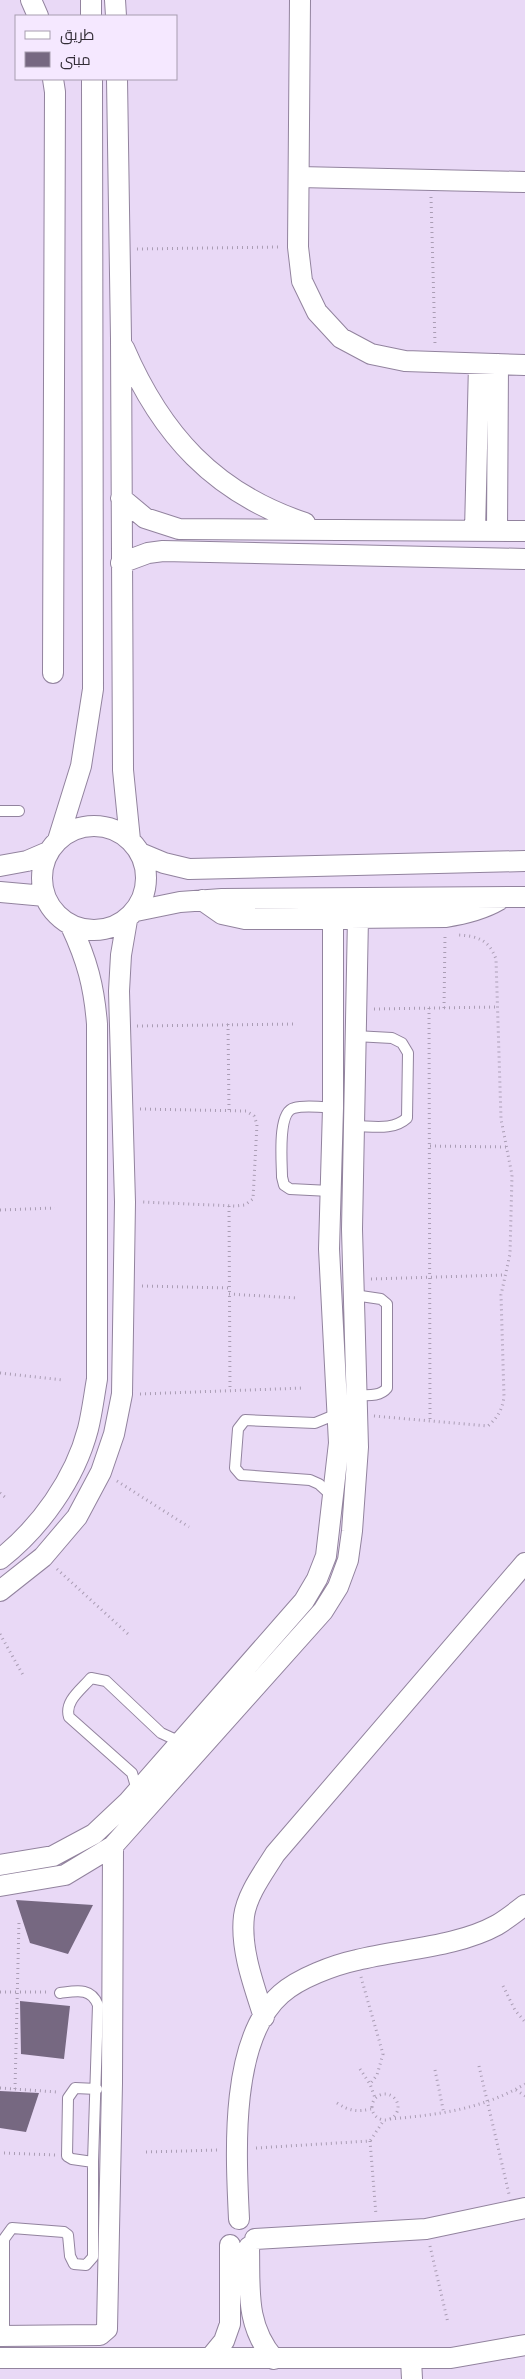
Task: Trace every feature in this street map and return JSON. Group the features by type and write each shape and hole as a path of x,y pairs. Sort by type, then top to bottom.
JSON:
{"street":[{"path":"31,0 38,15"},
{"path":"91,0 91,15"},
{"path":"116,0 116,15"},
{"path":"300,0 298,246 302,281 317,312 341,338 371,354 405,361 525,365"},
{"path":"53,80 55,92 53,673"},
{"path":"92,80 93,689 81,766 53,846 41,874 45,896 60,918 71,926 90,931 110,929 131,915 202,900 525,897"},
{"path":"0,1590 43,1557 77,1517 102,1472 114,1434 122,1394 125,1202 122,1026 119,991 121,956 131,915 145,893 146,872 135,846 123,770 121,339 117,80"},
{"path":"92,130 118,131"},
{"path":"299,177 431,182 525,182"},
{"path":"121,339 139,383 164,424 196,460 233,490 275,513 321,528"},
{"path":"475,531 489,364"},
{"path":"489,364 497,531"},
{"path":"122,498 145,518 179,529 321,528 525,531"},
{"path":"121,563 148,553 163,552 525,559"},
{"path":"0,866 27,861 53,846 74,829 94,826 113,829 135,846 164,863 189,869 525,861"},
{"path":"0,892 45,896"},
{"path":"202,900 211,908 233,918 445,917 466,914 486,908 504,897"},
{"path":"0,1866 54,1856 94,1834 137,1790 304,1601 317,1579 326,1556 339,1443 329,1249 333,1108 333,917"},
{"path":"0,1886 65,1874 113,1846 322,1611 338,1587 348,1560 358,1447 353,1287 358,917"},
{"path":"0,1559 14,1548 39,1522 68,1478 87,1430 96,1379 97,1024 94,990 86,956 71,926"},
{"path":"336,1402 357,1405"},
{"path":"264,2017 245,1946 244,1915 255,1886 275,1854 525,1563"},
{"path":"2,2336 100,2334 107,2330 112,2083 113,1846"},
{"path":"210,2358 224,2341 230,2324 245,2244 256,2230 251,2223 239,2219 236,2149 244,2066 250,2043 264,2017 280,1995 296,1982 356,1960 446,1943 496,1925 525,1905"},
{"path":"245,2244 426,2229 519,2210"},
{"path":"245,2244 252,2322 260,2341 274,2358"},
{"path":"0,2358 411,2359 451,2358 525,2345"},
{"path":"411,2359 412,2379"}],"lane":[{"path":"0,811 19,811"},
{"path":"354,1126 400,1125 407,1118 408,1053 402,1042 392,1038 356,1036"},
{"path":"330,1191 290,1190 284,1186 282,1177 282,1122 288,1110 294,1107 333,1108"},
{"path":"353,1287 381,1299 386,1304 387,1388 357,1405"},
{"path":"333,1498 328,1489 310,1480 241,1475 235,1468 238,1429 245,1420 315,1423 332,1416 336,1402"},
{"path":"137,1790 132,1773 69,1717 68,1704 91,1678 99,1678 106,1681 161,1733 174,1739 182,1738"},
{"path":"2,2336 1,2267 4,2239 12,2228 64,2232 68,2235 70,2256 74,2264 86,2264 93,2257 93,2162 97,2090 98,2005 93,1996 83,1991 60,1993"},
{"path":"93,2162 72,2159 67,2156 68,2098 75,2088 97,2090"}],"path":[{"path":"431,182 436,362"},
{"path":"120,249 298,246"},
{"path":"357,1405 430,1421 488,1426 502,1408 504,1397 501,1295 510,1254 512,1175 501,1119 496,959 492,948 484,940 473,936 435,935"},
{"path":"444,1008 445,935"},
{"path":"356,1009 498,1007"},
{"path":"429,1008 430,1421"},
{"path":"228,1024 228,1110"},
{"path":"122,1026 297,1024"},
{"path":"124,1109 246,1111 254,1116 257,1124 253,1200 244,1205 229,1206 125,1202"},
{"path":"430,1146 507,1147"},
{"path":"229,1206 230,1391"},
{"path":"0,1210 55,1208"},
{"path":"353,1287 430,1279 504,1275"},
{"path":"124,1286 229,1288"},
{"path":"229,1294 298,1298"},
{"path":"0,1373 63,1380"},
{"path":"122,1394 304,1388"},
{"path":"102,1472 189,1527"},
{"path":"0,1493 6,1498"},
{"path":"43,1557 128,1634"},
{"path":"0,1634 23,1674"},
{"path":"16,2089 19,1921"},
{"path":"356,1960 383,2054 377,2075 370,2084"},
{"path":"503,1986 515,2010 525,2022"},
{"path":"0,1992 60,1993"},
{"path":"479,2066 519,2210"},
{"path":"360,2069 370,2084 375,2098 372,2109 378,2118 384,2120 444,2114 488,2102 525,2084"},
{"path":"435,2070 444,2114"},
{"path":"0,2088 70,2093"},
{"path":"516,2090 525,2096"},
{"path":"375,2098 386,2094 396,2099 398,2110 390,2119"},
{"path":"337,2103 348,2110 360,2112 372,2109"},
{"path":"378,2232 370,2141 384,2120"},
{"path":"146,2152 370,2141"},
{"path":"4,2153 67,2156"},
{"path":"426,2229 448,2323"}],"building":[{"path":"16,1900 93,1905 68,1954 30,1943"},
{"path":"20,2001 70,2006 64,2059 21,2054"},
{"path":"0,2091 39,2093 26,2132 0,2128"}]}
